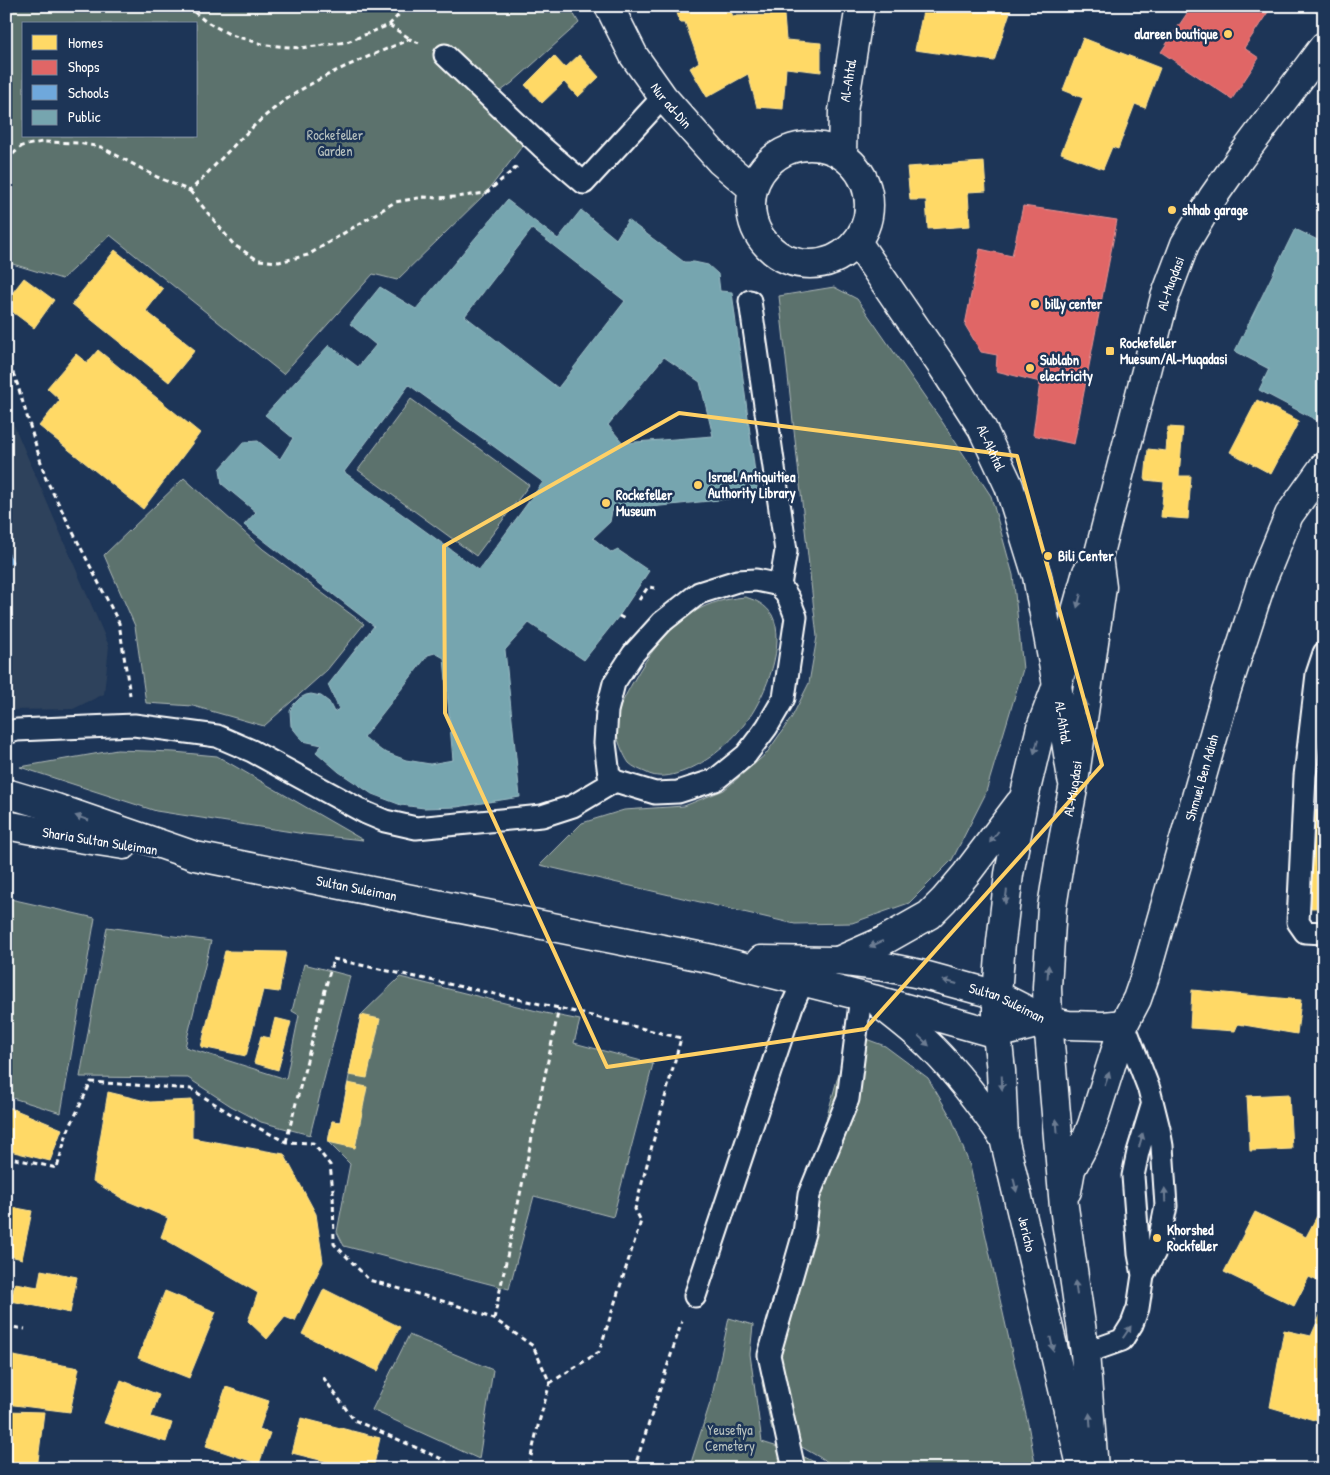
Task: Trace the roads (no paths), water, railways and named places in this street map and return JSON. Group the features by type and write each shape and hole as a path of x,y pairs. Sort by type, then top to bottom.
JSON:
{"street":[{"name":"Nur ad-Din","path":"609,6 634,56 663,97 720,161 752,188"},
{"name":"Al-Ahtal","path":"842,155 843,111 860,6"},
{"name":"Al-Muqdasi","path":"997,995 1009,874 1024,798 1041,727 1070,642 1087,572 1098,557 1165,297 1185,244 1219,189 1324,46"},
{"path":"802,146 823,147 842,155 854,165 865,182 870,203 867,223 857,242 839,257 819,264 798,264 779,256 767,246 755,229 750,209 752,188 766,164 782,152 802,146"},
{"name":"Al-Akhtal","path":"857,242 982,428 1009,486 1037,576 1057,684"},
{"name":"Shmuel Ben Adiah","path":"1064,1207 1072,1169 1092,1125 1124,1024 1137,999 1146,973 1226,692 1262,581 1289,515 1324,466"},
{"name":"Al-Muqdasi","path":"1048,1021 1047,987 1052,907 1060,851 1073,790 1102,587 1098,557"},
{"name":"Al-Ahtal","path":"1057,684 1073,790"},
{"name":"Sultan Suleiman","path":"6,793 56,808 195,856 713,959 807,971 867,998 997,1034 1048,1021"},
{"path":"838,961 910,927 929,915 966,874 1024,798"},
{"name":"Sharia Sultan Suleiman","path":"6,824 59,835 195,856"},
{"name":"Sultan Suleiman","path":"807,971 838,961 886,967 920,974 997,995 1048,1021"},
{"name":"Jericho","path":"997,995 997,1034 1001,1071 1004,1138 1082,1469"},
{"path":"867,998 914,1032 938,1055 978,1101 1004,1138"},
{"path":"1094,1469 1085,1353 1064,1207 1048,1021 1068,1025 1104,1026 1124,1024"}],"lane":[{"path":"445,56 584,183 663,97"},
{"path":"750,302 786,551 780,585 790,600 796,617 784,698 767,727 746,755 715,780 678,792 655,793 615,780 610,775 605,743 607,711 614,683 632,654 662,622 699,593 737,581 756,580 780,585"},
{"path":"1324,653 1317,674 1305,776 1298,922 1305,932 1324,933"},
{"path":"6,733 17,730 134,725 217,736 252,751 366,813 385,821 416,828 542,816 573,806 615,780"},
{"path":"695,1296 792,1006 807,971"},
{"path":"794,1469 769,1355 804,1233 809,1195 848,1099 867,998"},
{"path":"1085,1353 1122,1340 1132,1324 1138,1308 1143,1275 1158,1246 1166,1206 1162,1146 1149,1089 1124,1024"},
{"path":"1143,1275 1139,1254 1133,1176 1152,1106"}],"place":[{"name":"alareen boutique","path":"1228,34"},
{"name":"shhab garage","path":"1172,210"},
{"name":"billy center","path":"1035,304"},
{"name":"Rockefeller Muesum/Al-Muqadasi","path":"1110,351"},
{"name":"Sublabn electricity","path":"1030,368"},
{"name":"Israel Antiquitiea Authority Library","path":"698,485"},
{"name":"Rockefeller Museum","path":"606,503"},
{"name":"Bili Center","path":"1048,556"},
{"name":"Khorshed Rockfeller","path":"1157,1238"}],"park label":[{"name":"Rockefeller Garden","path":"335,144"},
{"name":"Yeusefiya Cemetery","path":"730,1438"}]}
